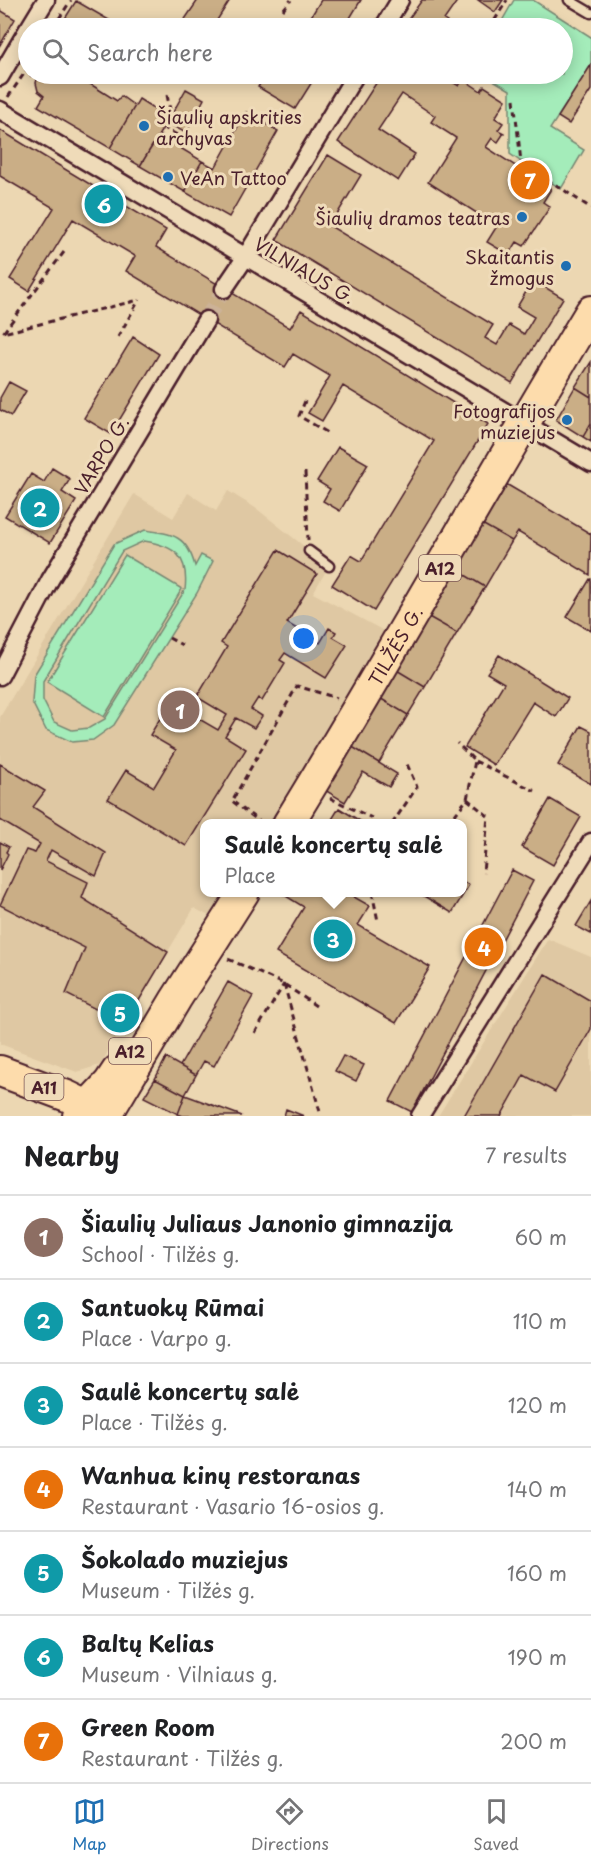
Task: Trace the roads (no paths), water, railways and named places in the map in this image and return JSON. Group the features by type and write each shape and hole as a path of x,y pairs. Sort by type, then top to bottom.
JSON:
{"highway":[{"name":"TILŽĖS G.","path":"291,819 591,311"},
{"name":"A12","path":"97,1114 109,1083 142,1033 158,1014 176,999 241,897"},
{"name":"A11","path":"0,1071 97,1114"}],"street":[{"path":"35,18 46,0"},
{"path":"389,18 400,0"},
{"path":"0,77 18,47"},
{"path":"224,289 350,84"},
{"name":"VILNIAUS G.","path":"3,104 245,258 524,422 591,464"},
{"name":"VARPO G.","path":"0,676 50,580 206,320"},
{"path":"420,1116 591,843"}],"lane":[{"path":"569,0 591,13"},
{"path":"309,551 329,566"}],"tunnel":[{"path":"206,320 224,289"}],"place":[{"name":"Šiaulių apskrities archyvas","path":"144,126"},
{"name":"VeAn Tattoo","path":"168,177"},
{"name":"Green Room","path":"530,180"},
{"name":"Baltų Kelias","path":"104,204"},
{"name":"Šiaulių dramos teatras","path":"522,217"},
{"name":"Skaitantis žmogus","path":"566,266"},
{"name":"Fotografijos muziejus","path":"567,420"},
{"name":"Santuokų Rūmai","path":"40,508"},
{"name":"Šiaulių Juliaus Janonio gimnazija","path":"180,710"},
{"name":"Saulė koncertų salė","path":"333,939"},
{"name":"Wanhua kinų restoranas","path":"484,947"},
{"name":"Šokolado muziejus","path":"120,1013"}]}
